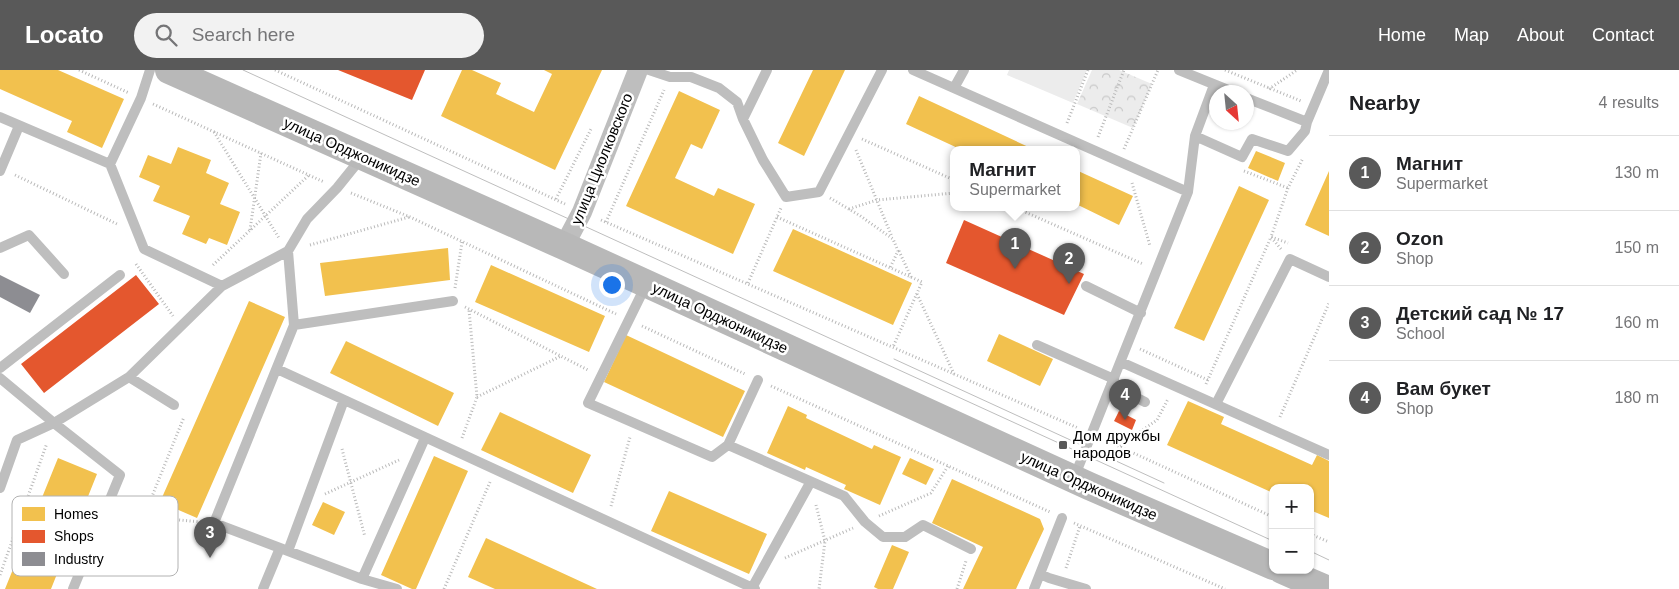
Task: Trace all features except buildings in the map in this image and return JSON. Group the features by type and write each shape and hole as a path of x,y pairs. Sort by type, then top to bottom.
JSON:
{"main road":[{"name":"улица Орджоникидзе","path":"169,70 564,246 1074,479 1269,564"},
{"path":"1291,574 1326,589"}],"street":[{"name":"улица Циолковского","path":"564,246 582,212 638,70"}],"lane":[{"path":"110,164 140,98 150,70"},
{"path":"649,70 670,77 691,77 720,88 737,102 763,160 786,197 819,192 882,70"},
{"path":"743,119 767,70"},
{"path":"914,70 1188,192"},
{"path":"954,88 964,70"},
{"path":"1179,70 1214,85"},
{"path":"1195,136 1242,156 1252,139 1288,151 1305,131 1329,70"},
{"path":"1074,479 1188,192 1195,136 1209,98"},
{"path":"1254,101 1307,122"},
{"path":"0,117 110,164 144,249 222,286"},
{"path":"1,169 19,126"},
{"path":"0,488 17,440 54,424 129,377 222,286 288,251 307,219 337,188 362,156"},
{"path":"0,248 29,235 64,274"},
{"path":"288,251 294,325 214,523 362,579 397,589"},
{"path":"1216,404 1290,259 1329,277"},
{"path":"0,368 120,275"},
{"path":"646,284 588,403 712,457 728,445 758,380"},
{"path":"1086,286 1141,313"},
{"path":"294,325 453,301"},
{"path":"1037,345 1113,382 1145,402"},
{"path":"1121,362 1329,455"},
{"path":"277,369 752,588 810,482"},
{"path":"129,377 174,405"},
{"path":"0,378 120,476 112,496"},
{"path":"263,589 306,503 344,400"},
{"path":"362,579 426,438"},
{"path":"728,445 844,496 865,522 883,537 905,537 923,525 971,549"},
{"path":"1034,589 1062,518"},
{"path":"1040,574 1086,589"},
{"path":"73,589 78,576"}],"path":[{"path":"78,70 337,188 410,217 758,380 1062,518 1225,589"},
{"path":"275,70 582,212 1120,446 1269,514"},
{"path":"1062,136 1088,70"},
{"path":"1093,150 1124,70"},
{"path":"1157,271 1123,163 1158,70"},
{"path":"1225,70 1303,102"},
{"path":"1254,96 1297,70"},
{"path":"606,222 670,77"},
{"path":"556,199 595,122"},
{"path":"214,132 265,217 288,251 410,217"},
{"path":"850,134 950,178"},
{"path":"850,134 898,251 912,278"},
{"path":"250,230 261,154"},
{"path":"1242,156 1240,170 1288,188 1271,237 1290,259"},
{"path":"1,169 138,234"},
{"path":"202,276 309,175"},
{"path":"819,192 893,239"},
{"path":"848,209 877,200 950,193"},
{"path":"748,283 786,197"},
{"path":"1023,211 1157,271"},
{"path":"777,217 922,282 893,347"},
{"path":"462,242 453,301 602,376"},
{"path":"120,275 136,264 144,249"},
{"path":"890,268 898,251"},
{"path":"136,264 181,327"},
{"path":"917,294 954,374"},
{"path":"1274,430 1329,303"},
{"path":"458,452 477,397 469,309"},
{"path":"1129,344 1208,380"},
{"path":"477,397 561,356"},
{"path":"1120,446 1157,420 1175,386"},
{"path":"153,496 186,413 174,405"},
{"path":"606,521 634,423"},
{"path":"28,496 54,424"},
{"path":"335,424 371,559"},
{"path":"306,503 420,450"},
{"path":"444,589 496,470"},
{"path":"810,482 825,540 819,589"},
{"path":"178,520 214,523"},
{"path":"1062,582 1080,526"},
{"path":"1314,536 1329,542"},
{"path":"0,574 12,541"},
{"path":"957,589 971,549"}],"green space":[{"path":"1009,70 1087,70 1073,103 1007,75"},
{"path":"1092,70 1119,70 1152,84 1133,128 1077,104"}],"tram line":[{"path":"243,70 1269,539"},
{"path":"894,359 1164,483"},
{"path":"1314,553 1329,560"}],"place":[{"name":"Магнит","path":"1015,269"},
{"name":"Ozon","path":"1069,284"},
{"name":"Вам букет","path":"1125,420"},
{"name":"Дом дружбы народов","path":"1063,445"},
{"name":"Детский сад № 17","path":"210,558"}]}
